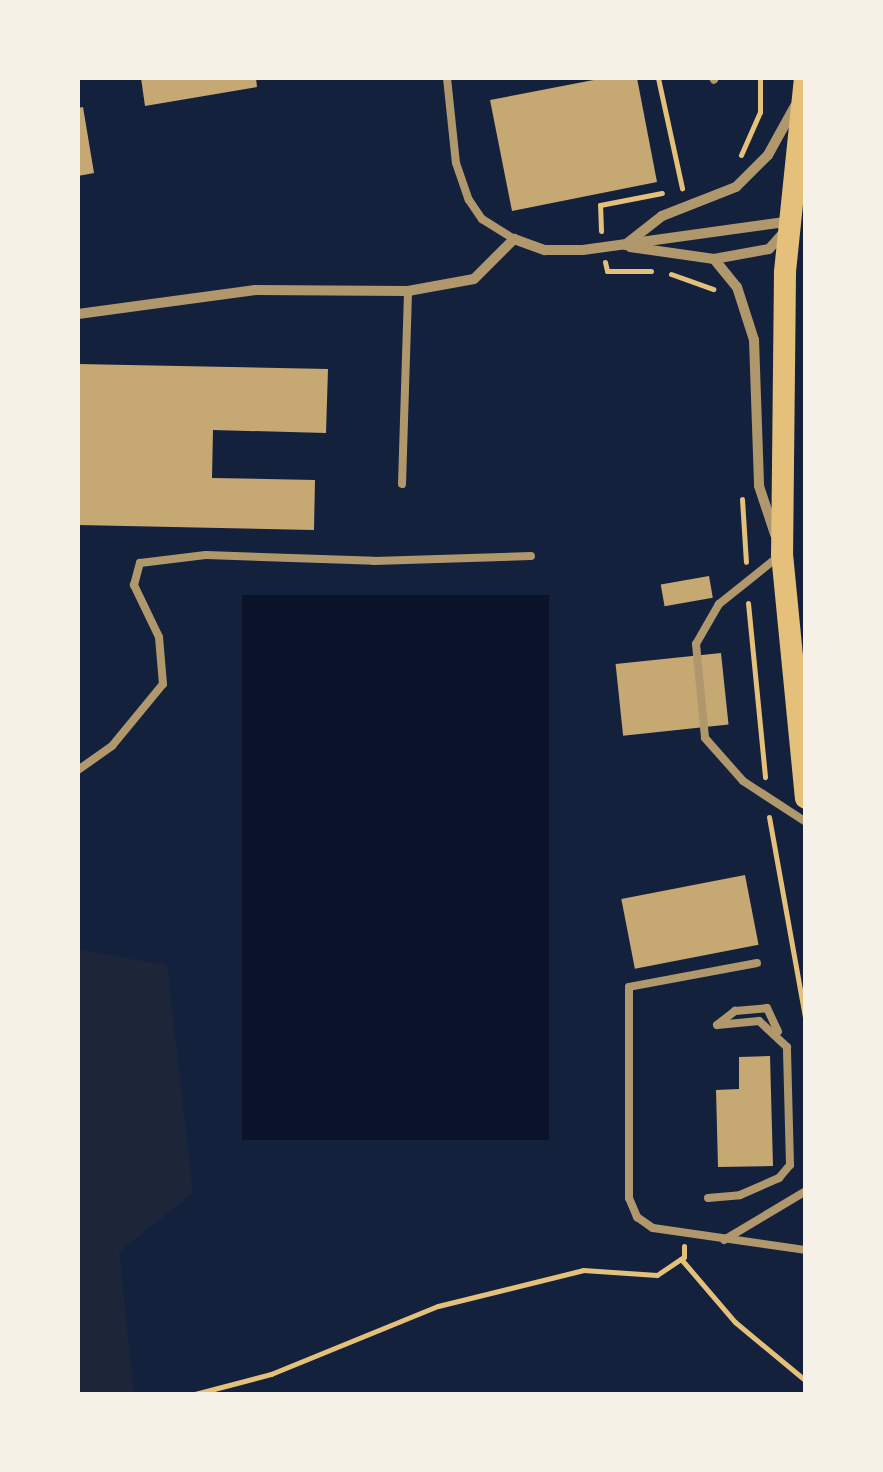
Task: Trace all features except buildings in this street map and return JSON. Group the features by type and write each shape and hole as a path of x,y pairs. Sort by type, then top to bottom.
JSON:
{"highway":[{"path":"800,83 802,219 784,298 782,554 806,798"}],"street":[{"path":"624,246 662,216 736,188 768,154 800,83"},
{"path":"624,246 671,258 714,259 769,249 802,219"},
{"path":"78,314 255,290 408,292 474,279 514,239 545,250 602,248 802,219"},
{"path":"714,259 736,288 754,340 760,486 782,554"}],"lane":[{"path":"447,78 456,163 470,200 482,219 514,239"},
{"path":"402,484 408,292"},
{"path":"782,554 746,576 719,604 696,644 705,738 766,796 806,822"},
{"path":"78,770 112,746 164,684 159,637 134,585 140,563 206,555 374,561 531,556"},
{"path":"757,963 629,987 630,1198 637,1218 652,1228 806,1250"},
{"path":"708,1198 740,1195 779,1178 790,1165 787,1047 766,1008 734,1011 717,1025 759,1021 779,1035"},
{"path":"724,1240 806,1192"}],"path":[{"path":"658,78 682,188"},
{"path":"735,168 760,112 760,78"},
{"path":"700,181 600,205 602,248 607,271 661,270 718,291"},
{"path":"741,485 766,796 806,1022"},
{"path":"194,1394 271,1374 438,1306 582,1270 657,1274 681,1258 686,1233"},
{"path":"681,1258 734,1322 806,1381"}],"shaded area":[{"path":"242,595 549,595 549,1140 242,1140"},
{"path":"78,950 167,965 193,1193 119,1252 134,1394 78,1394"}]}
